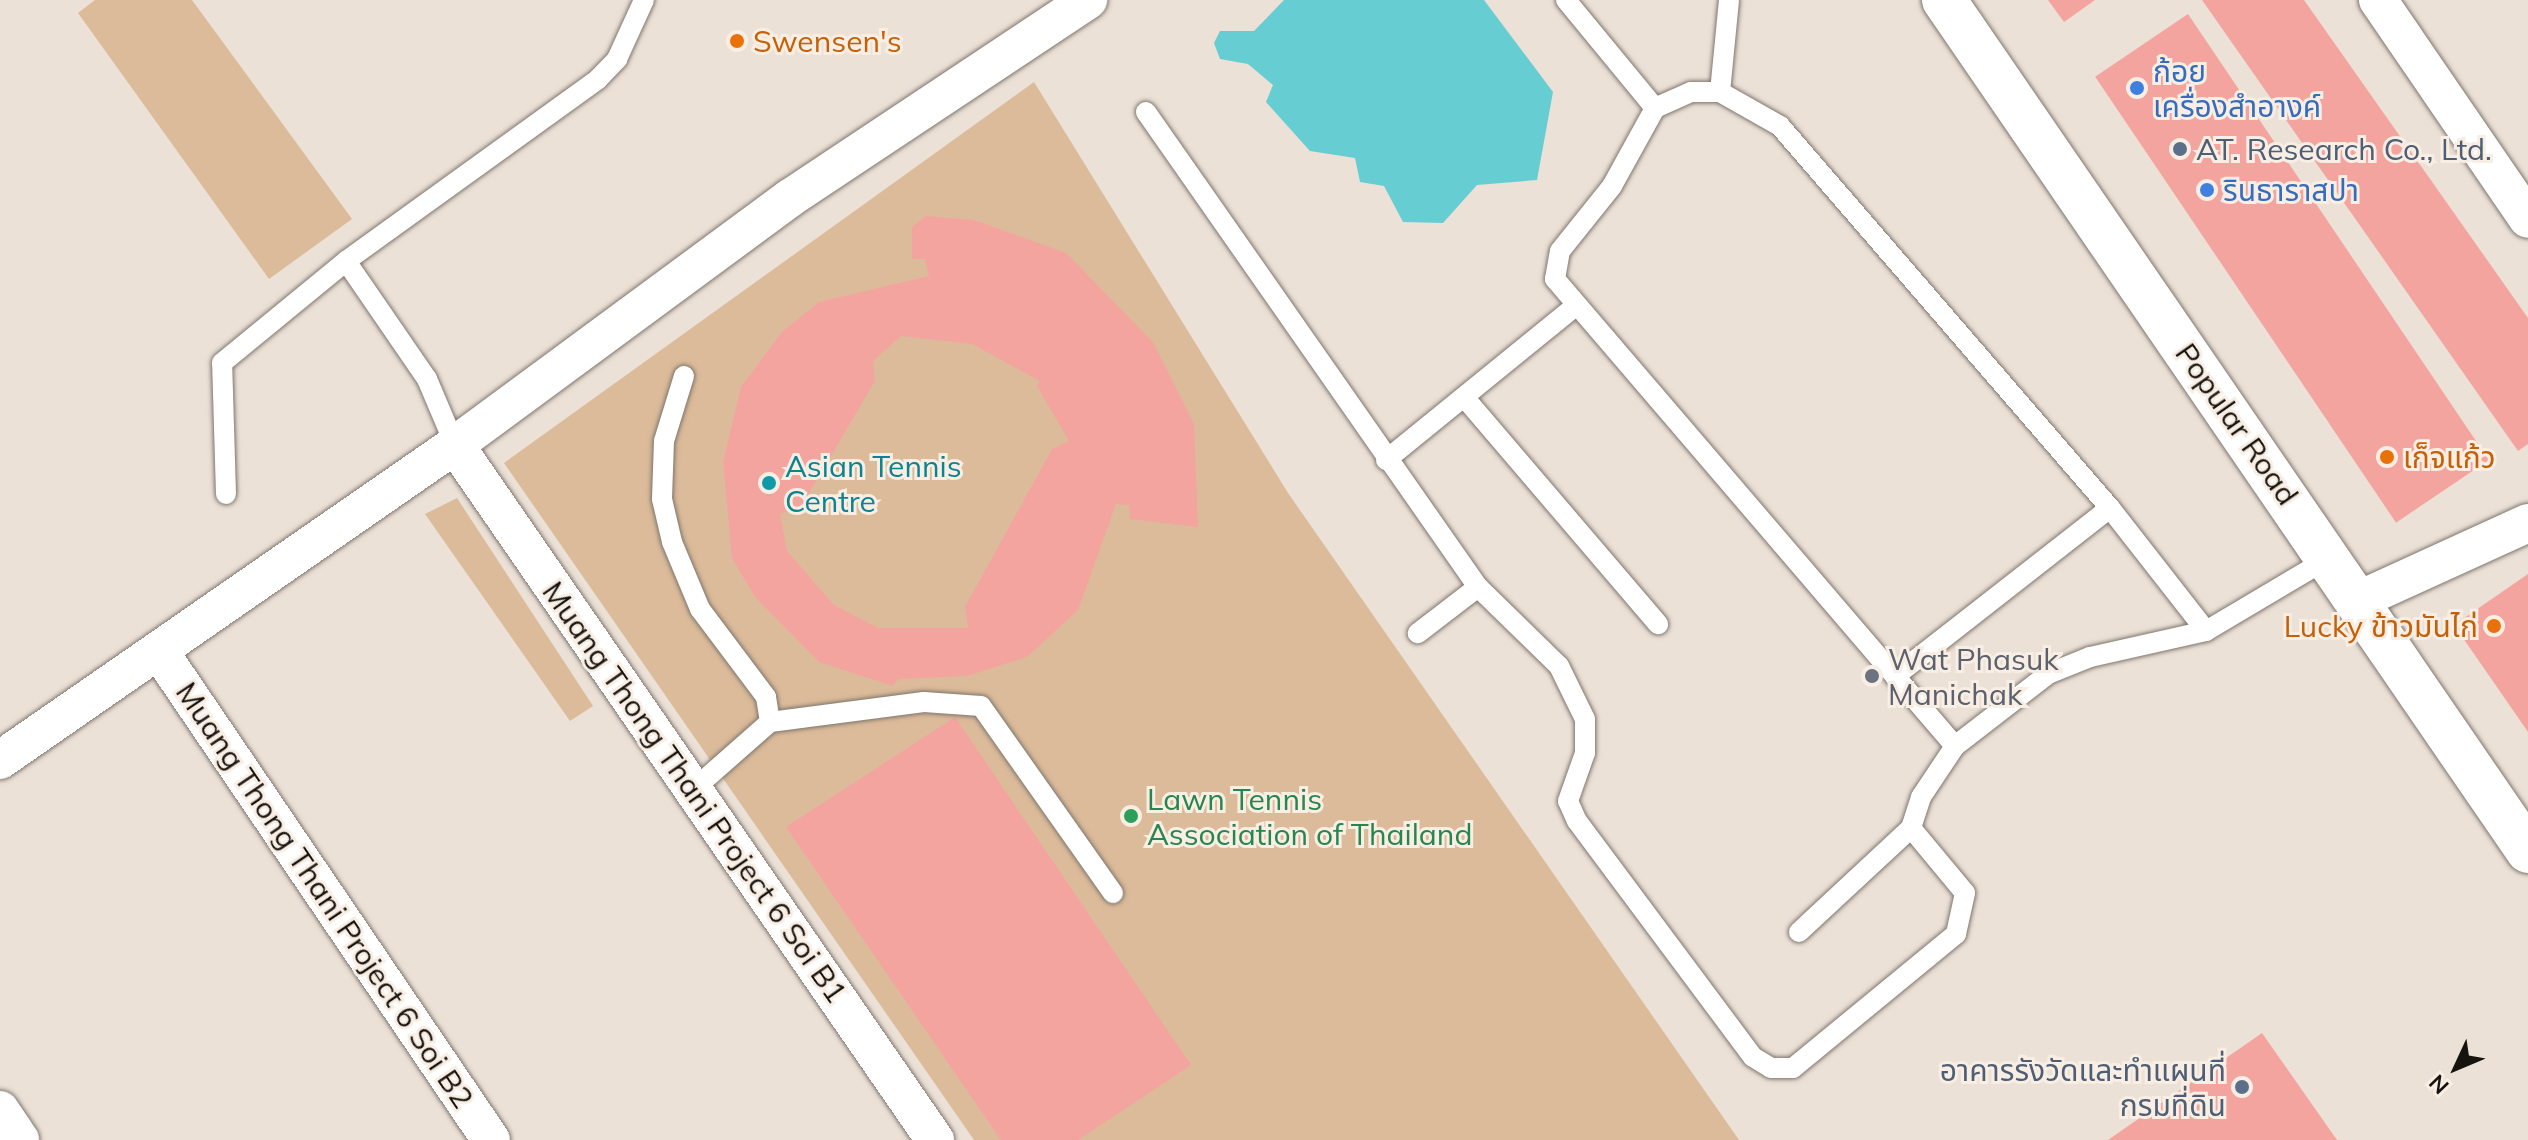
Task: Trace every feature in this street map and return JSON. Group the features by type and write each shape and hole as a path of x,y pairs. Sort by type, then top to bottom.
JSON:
{"street":[{"path":"0,760 455,445 790,198 1088,0"},
{"name":"Popular Road","path":"1944,0 2359,600 2528,851"},
{"path":"2378,0 2528,219"},
{"name":"Muang Thong Thani Project 6 Soi B1","path":"455,445 935,1140"},
{"path":"2359,600 2528,523"},
{"name":"Muang Thong Thani Project 6 Soi B2","path":"159,651 491,1140"},
{"path":"0,1110 20,1140"}],"lane":[{"path":"226,494 222,363 346,261 598,79 617,59 644,0"},
{"path":"1566,0 1655,108"},
{"path":"1720,92 1729,0"},
{"path":"1955,746 1573,308 1555,279 1560,251 1612,186 1655,108 1691,92 1720,92 1780,126 2110,508 2206,631"},
{"path":"1146,112 1386,460 1478,587 1559,666 1585,719 1585,753 1568,801 1577,821 1753,1057 1771,1068 1793,1068 1956,934 1965,893 1911,828"},
{"path":"346,261 427,379 455,445"},
{"path":"1386,460 1573,308"},
{"path":"684,376 664,441 662,499 672,542 700,609 766,697 770,722"},
{"path":"1464,397 1658,624"},
{"path":"1895,676 2110,508"},
{"path":"1799,932 1911,828 1921,797 1955,746 2048,674 2090,657 2206,631 2329,558"},
{"path":"1418,633 1478,587"},
{"path":"693,790 770,722 924,702 981,706 1113,893"}],"shaded area":[{"path":"95,0 192,0 352,219 269,279 78,13"},
{"name":"Lawn Tennis Association of Thailand","path":"1034,82 1288,493 1739,1140 974,1140 504,463"},
{"path":"457,498 593,706 570,721 425,514"}],"water":[{"path":"1284,0 1484,0 1553,92 1537,180 1477,185 1443,223 1403,222 1384,186 1360,182 1355,158 1310,151 1266,102 1273,85 1248,64 1220,59 1214,43 1220,31 1254,31"}],"building":[{"path":"2048,0 2095,0 2064,22"},
{"path":"2202,0 2304,0 2528,318 2528,444 2518,451"},
{"path":"2188,14 2489,460 2396,523 2095,77"},
{"name":"Asian Tennis Centre","path":"926,216 974,220 1066,253 1153,342 1194,424 1198,527 1130,519 1129,505 1116,504 1078,610 1027,657 967,676 898,679 893,686 819,662 755,597 732,558 723,462 741,387 782,332 819,302 929,276 925,259 912,259 912,227","holes":["901,336 972,344 1040,381 1037,386 1069,441 1052,449 965,607 968,628 878,628 834,605 787,551 780,514 801,507 875,381 873,361"]},
{"path":"2528,574 2528,732 2454,625"},
{"path":"955,717 1191,1065 1078,1140 1001,1140 786,827"},
{"name":"อาคารรังวัดและทำแผนที่ กรมที่ดิน","path":"2262,1033 2337,1140 2108,1140"}],"place":[{"name":"Swensen's","path":"737,41"},
{"name":"ก้อย เครื่องสำอางค์","path":"2137,88"},
{"name":"AT. Research Co., Ltd.","path":"2180,149"},
{"name":"รินธาราสปา","path":"2207,190"},
{"name":"เก็จแก้ว","path":"2387,457"},
{"name":"Asian Tennis Centre","path":"769,483"},
{"name":"Lucky ข้าวมันไก่","path":"2494,626"},
{"name":"Wat Phasuk Manichak","path":"1872,676"},
{"name":"Lawn Tennis Association of Thailand","path":"1131,816"},
{"name":"อาคารรังวัดและทำแผนที่ กรมที่ดิน","path":"2242,1087"}]}
